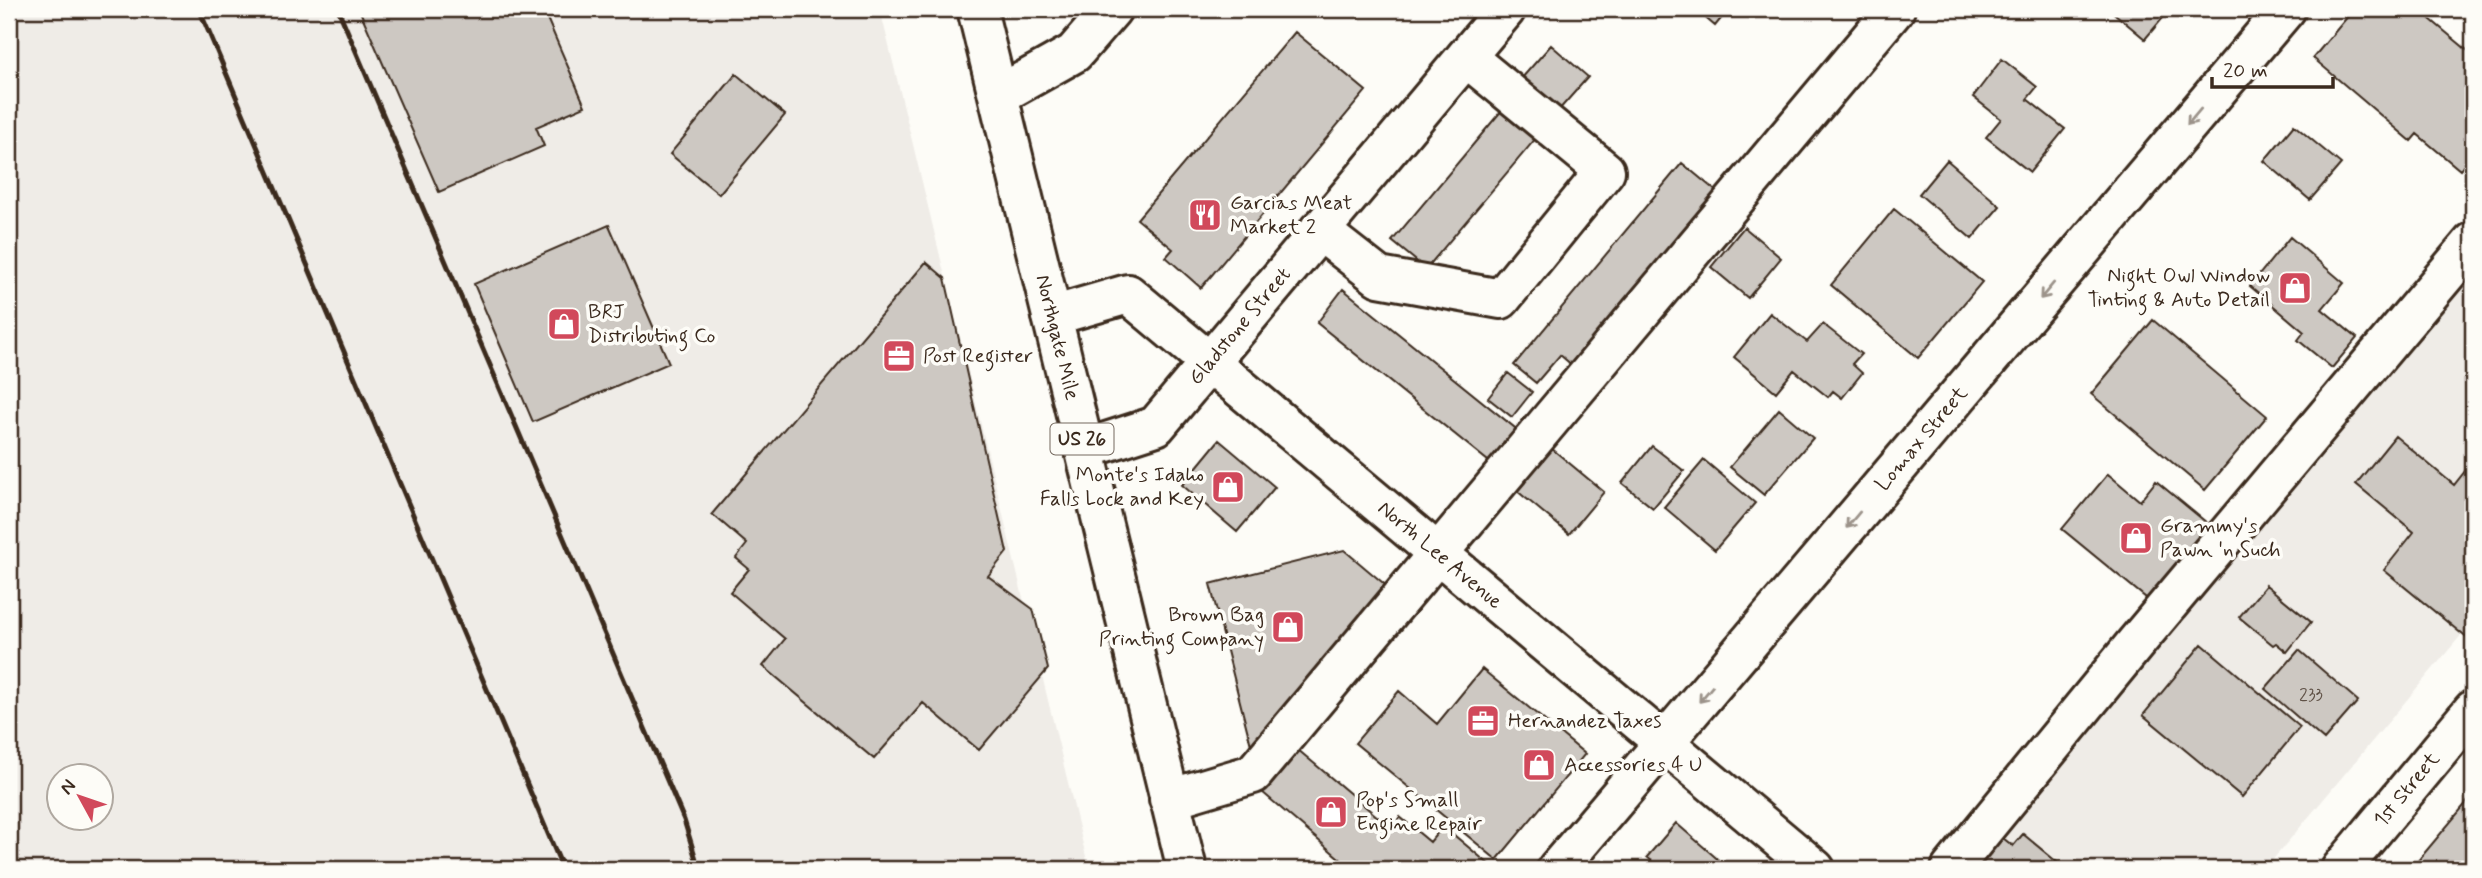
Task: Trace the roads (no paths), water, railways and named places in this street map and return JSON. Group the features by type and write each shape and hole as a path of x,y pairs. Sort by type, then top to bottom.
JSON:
{"main road":[{"name":"Northgate Mile","path":"977,9 1187,869"},
{"path":"999,94 1074,54 1112,9"},
{"name":"Gladstone Street","path":"1085,449 1156,426 1506,9"},
{"path":"1169,799 1252,774 1895,9"},
{"name":"Lomax Street","path":"1557,869 2286,9"},
{"path":"1319,230 1379,277 1501,299 1605,171 1466,57"},
{"path":"1951,869 2135,644 2473,242"},
{"name":"North Lee Avenue","path":"1052,316 1128,294 1815,869"},
{"name":"1st Street","path":"2341,869 2473,710"}],"railway":[{"path":"199,9 563,869"},
{"path":"338,9 684,820 699,869"}],"place":[{"name":"Garcias Meat Market 2","path":"1205,215"},
{"name":"Night Owl Window Tinting & Auto Detail","path":"2295,288"},
{"name":"BRJ Distributing Co","path":"564,324"},
{"name":"Post Register","path":"899,356"},
{"name":"Monte's Idaho Falls Lock and Key","path":"1228,487"},
{"name":"Grammy's Pawn 'n Such","path":"2136,538"},
{"name":"Brown Bag Printing Company","path":"1288,627"},
{"name":"Hernandez Taxes","path":"1483,721"},
{"name":"Accessories 4 U","path":"1539,765"},
{"name":"Pop's Small Engine Repair","path":"1331,812"}]}
